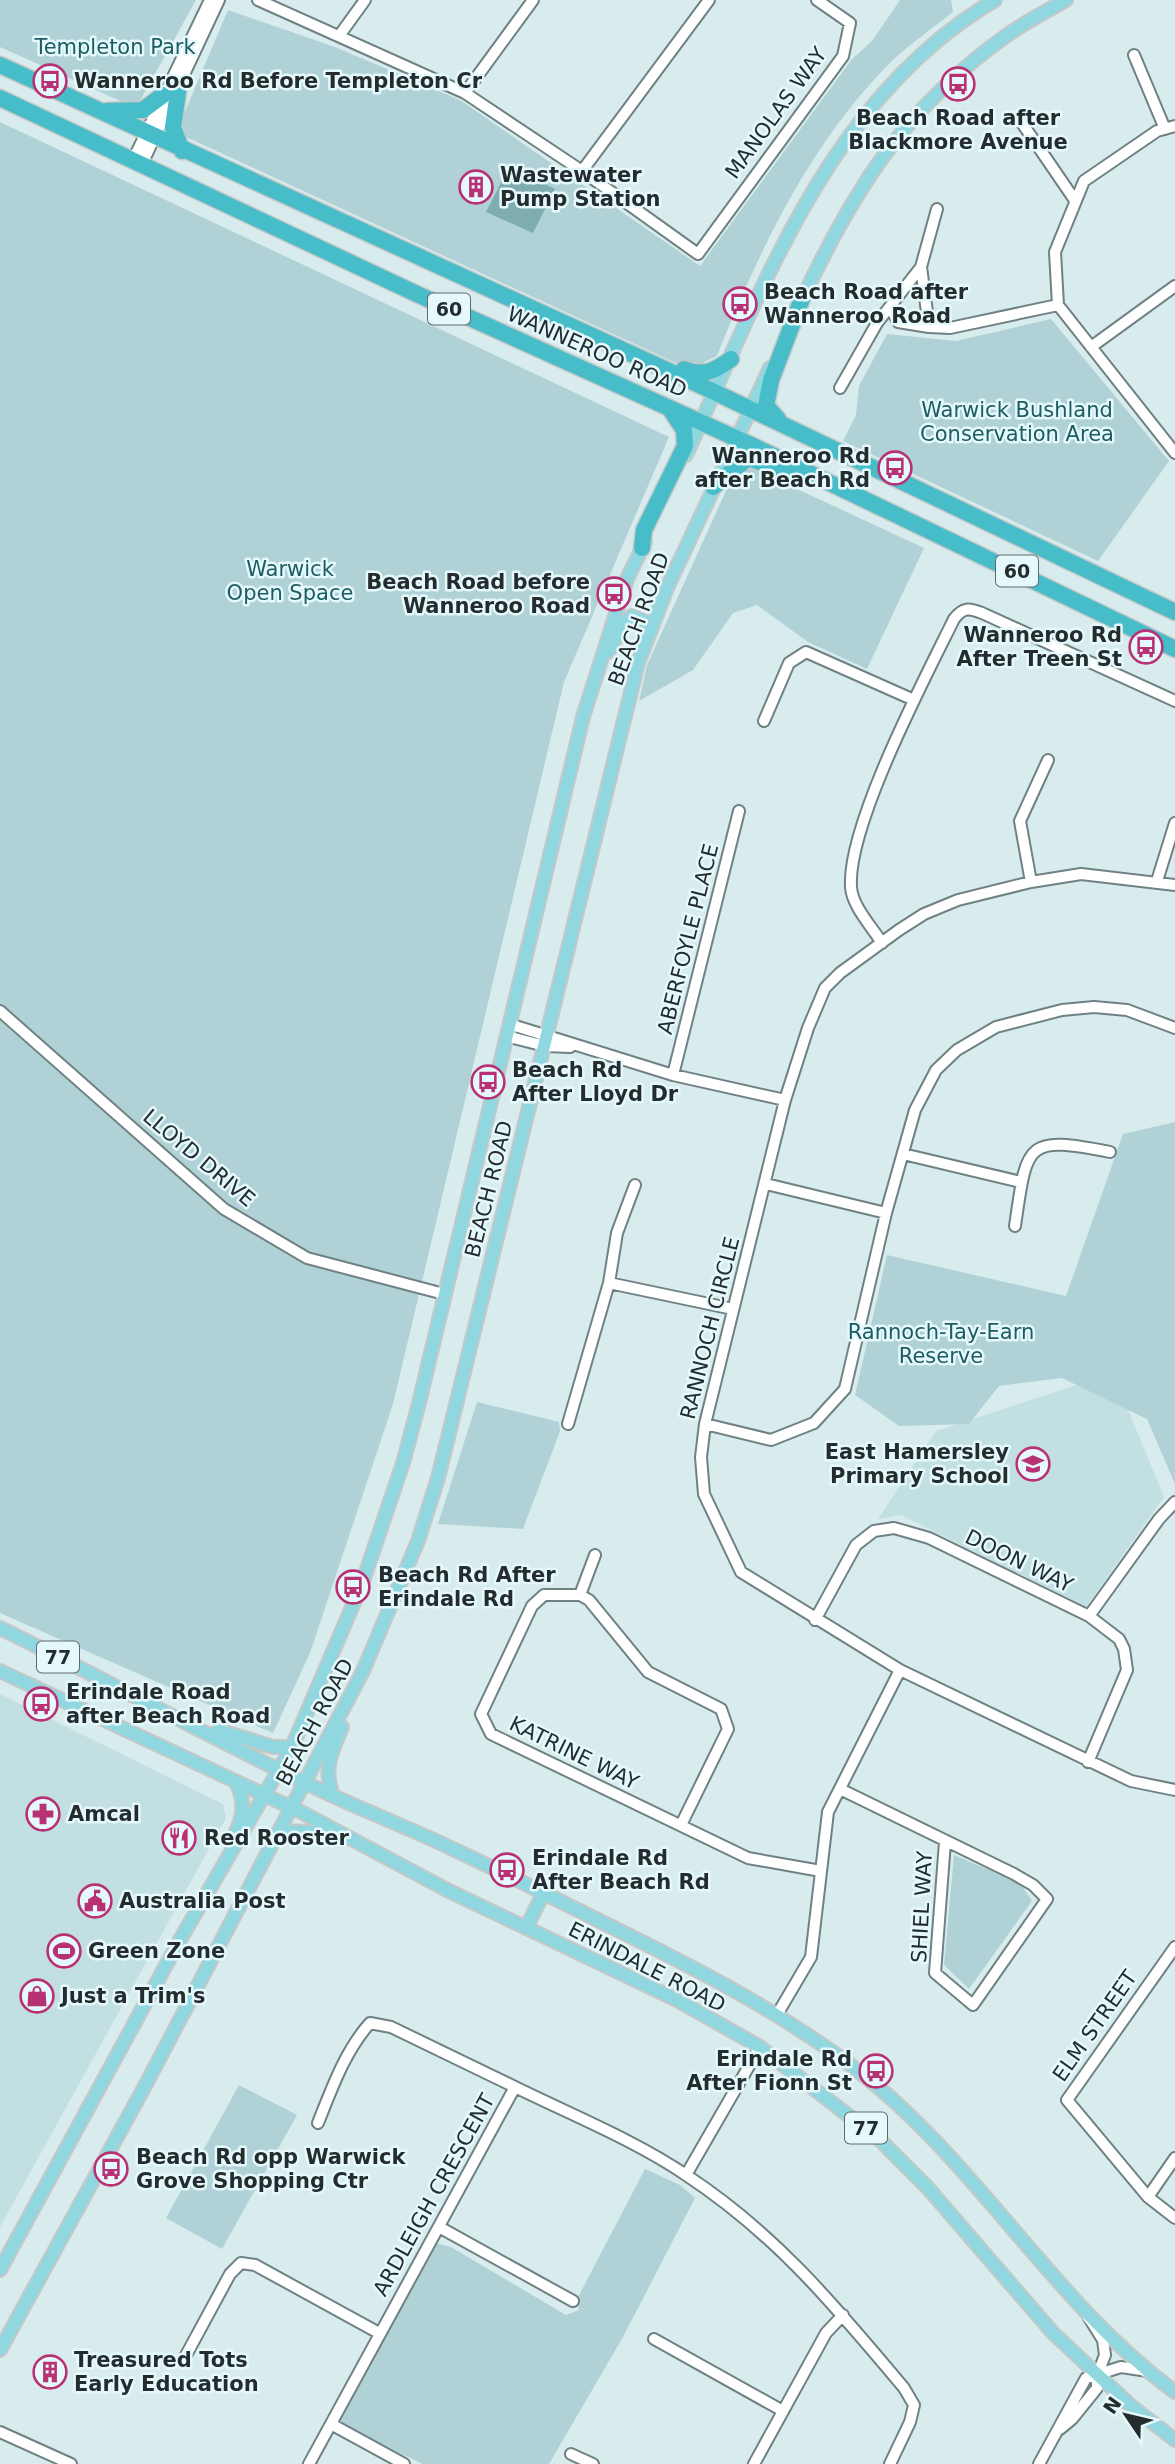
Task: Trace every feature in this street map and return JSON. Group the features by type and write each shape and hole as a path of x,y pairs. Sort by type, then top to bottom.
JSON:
{"highway":[{"name":"WANNEROO ROAD","path":"0,65 181,151 783,424 1175,612"},
{"path":"179,85 173,127 181,151"},
{"path":"97,111 143,110 163,95"},
{"name":"WANNEROO ROAD","path":"0,98 419,295 858,495 1175,649"},
{"path":"783,424 766,406 771,380 803,296"},
{"path":"545,315 580,326 696,375 713,370 731,359"},
{"path":"642,548 644,530 685,446 684,430 669,408"},
{"path":"713,487 748,458 858,495"}],"main road":[{"name":"BEACH ROAD","path":"0,2270 177,1945 292,1747 326,1673 384,1523 403,1463 593,680 627,579 794,222 850,135 921,55 970,15 995,0"},
{"name":"BEACH ROAD","path":"0,2350 292,1807 393,1606 438,1478 632,690 653,625 713,487 851,201 884,152 946,84 996,43 1066,0"},
{"path":"593,680 627,620 639,616 653,625"},
{"name":"ERINDALE ROAD","path":"0,1628 304,1783 454,1849 732,1986 778,2013 854,2067 924,2129 1087,2313 1175,2392"},
{"name":"ERINDALE ROAD","path":"0,1671 292,1807 526,1928 677,2000 760,2047 880,2140 928,2187 1053,2333 1097,2376 1175,2440"},
{"path":"333,1796 326,1777 328,1759 346,1718 354,1688"},
{"path":"148,1702 176,1708 227,1735 273,1747 292,1747"},
{"path":"211,1889 221,1860 242,1820 242,1793 236,1782"},
{"path":"279,1831 313,1832 331,1836 374,1856 401,1864"},
{"path":"526,1928 543,1894"}],"street":[{"path":"150,136 163,95 210,0"},
{"path":"137,162 179,85 219,0"},
{"path":"258,0 465,93 582,170 709,0"},
{"path":"339,36 365,0"},
{"path":"465,93 533,0"},
{"name":"MANOLAS WAY","path":"582,170 698,254 843,56 850,23 817,0"},
{"path":"1134,55 1170,127 1157,131 1084,181 1074,199 1055,252 1058,305 1175,453"},
{"path":"1021,123 1074,199"},
{"path":"840,388 890,307 921,267 937,209"},
{"path":"921,267 929,327"},
{"path":"1091,347 1175,286"},
{"path":"890,307 898,322 950,328 1058,305"},
{"path":"882,943 854,899 851,887 853,869 871,804 915,700 954,619 966,608 1175,701"},
{"path":"764,721 789,663 806,652 915,700"},
{"path":"1031,882 1020,821 1048,760"},
{"name":"ABERFOYLE PLACE","path":"673,1075 739,811"},
{"path":"1157,881 1175,823"},
{"name":"RANNOCH CIRCLE","path":"1175,885 1082,874 1031,882 942,906 924,914 882,943 840,973 825,988 808,1028 785,1100 705,1423 701,1457 704,1494 741,1573 900,1671 1131,1781 1175,1790"},
{"path":"705,1423 771,1440 814,1423 845,1389 886,1213 915,1110 932,1076 945,1060 981,1034 1013,1021 1062,1010 1094,1007 1127,1010 1175,1028"},
{"name":"LLOYD DRIVE","path":"0,1011 223,1209 307,1258 443,1294"},
{"path":"508,1030 673,1075 785,1100"},
{"path":"1015,1226 1021,1182 1029,1157 1051,1143 1110,1152"},
{"path":"903,1154 1021,1182"},
{"path":"766,1184 886,1213"},
{"path":"568,1423 609,1283 617,1233 635,1185"},
{"path":"609,1283 733,1309"},
{"path":"1089,1616 1159,1519 1175,1502"},
{"name":"DOON WAY","path":"815,1620 856,1545 874,1531 894,1528 929,1538 1089,1616 1119,1639 1124,1648 1127,1670 1088,1762"},
{"path":"595,1555 580,1595 589,1600 648,1672 721,1709 728,1729 681,1825"},
{"name":"KATRINE WAY","path":"580,1595 544,1595 532,1606 481,1714 491,1734 748,1858 821,1871"},
{"path":"778,2013 810,1957 828,1812 900,1671"},
{"name":"SHIEL WAY","path":"840,1789 1014,1874 1033,1885 1046,1899 973,2005 935,1973 945,1842"},
{"name":"ELM STREET","path":"1175,1947 1067,2100 1148,2197 1175,2218"},
{"path":"318,2123 358,2036 370,2022 391,2027 515,2087"},
{"path":"686,2175 760,2047"},
{"name":"ARDLEIGH CRESCENT","path":"309,2464 515,2087 686,2175 777,2245 843,2315 914,2405 910,2422 890,2464"},
{"path":"1148,2197 1175,2158"},
{"path":"439,2227 573,2301"},
{"path":"184,2359 230,2274 241,2263 255,2265 379,2333"},
{"path":"1087,2313 1106,2347 1097,2376"},
{"path":"754,2464 826,2333 843,2315"},
{"path":"654,2339 783,2410"},
{"path":"1039,2464 1058,2431 1064,2413 1086,2378 1121,2367 1150,2372"},
{"path":"0,2424 27,2443"},
{"path":"331,2424 404,2464"},
{"path":"0,2432 71,2464"},
{"path":"571,2454 593,2464"}],"shaded area":[{"path":"509,167 555,189 533,233 486,212"},
{"name":"East Hamersley Primary School","path":"1113,1373 1164,1497 1086,1607 901,1515 878,1519 936,1431"},
{"path":"0,1694 223,1804 226,1818 0,2227"}],"green space":[{"name":"Templeton Park","path":"0,0 196,0 136,108 0,47"},
{"path":"900,0 951,0 953,12 891,62 862,93 836,127 789,200 750,278 717,356 689,369 186,137 181,121 228,10 335,47 460,100 700,266 852,59 872,41"},
{"name":"Warwick Open Space","path":"0,122 669,437 564,682 393,1404 310,1653 273,1733 0,1613"},
{"name":"Warwick Bushland Conservation Area","path":"1051,319 1169,461 1098,561 843,441 856,415 859,386 887,334 956,341"},
{"path":"739,462 924,548 867,669 808,642 757,605 733,613 693,670 639,701 647,665"},
{"name":"Rannoch-Tay-Earn Reserve","path":"1175,1122 1175,1484 1147,1419 1062,1378 999,1386 969,1424 899,1426 855,1395 887,1255 1066,1296 1123,1134"},
{"path":"477,1402 559,1422 560,1431 523,1529 438,1524"},
{"path":"954,1855 1020,1883 1032,1901 969,1989 944,1965"},
{"path":"239,2085 297,2115 222,2249 166,2218"},
{"path":"645,2169 680,2185 695,2198 623,2337 549,2464 423,2464 334,2422 431,2242 451,2247 566,2315 579,2310 577,2299"}],"place":[{"name":"Wanneroo Rd Before Templeton Cr","path":"50,81"},
{"name":"Beach Road after Blackmore Avenue","path":"958,84"},
{"name":"Wastewater Pump Station","path":"476,187"},
{"name":"Beach Road after Wanneroo Road","path":"740,304"},
{"name":"Wanneroo Rd after Beach Rd","path":"895,468"},
{"name":"Beach Road before Wanneroo Road","path":"614,594"},
{"name":"Wanneroo Rd After Treen St","path":"1146,647"},
{"name":"Beach Rd After Lloyd Dr","path":"488,1082"},
{"name":"East Hamersley Primary School","path":"1033,1464"},
{"name":"Beach Rd After Erindale Rd","path":"353,1587"},
{"name":"Erindale Road after Beach Road","path":"41,1704"},
{"name":"Amcal","path":"43,1814"},
{"name":"Red Rooster","path":"179,1838"},
{"name":"Erindale Rd After Beach Rd","path":"507,1870"},
{"name":"Australia Post","path":"95,1901"},
{"name":"Green Zone","path":"64,1951"},
{"name":"Just a Trim's","path":"37,1996"},
{"name":"Erindale Rd After Fionn St","path":"876,2071"},
{"name":"Beach Rd opp Warwick Grove Shopping Ctr","path":"111,2169"},
{"name":"Treasured Tots Early Education","path":"50,2372"}]}
